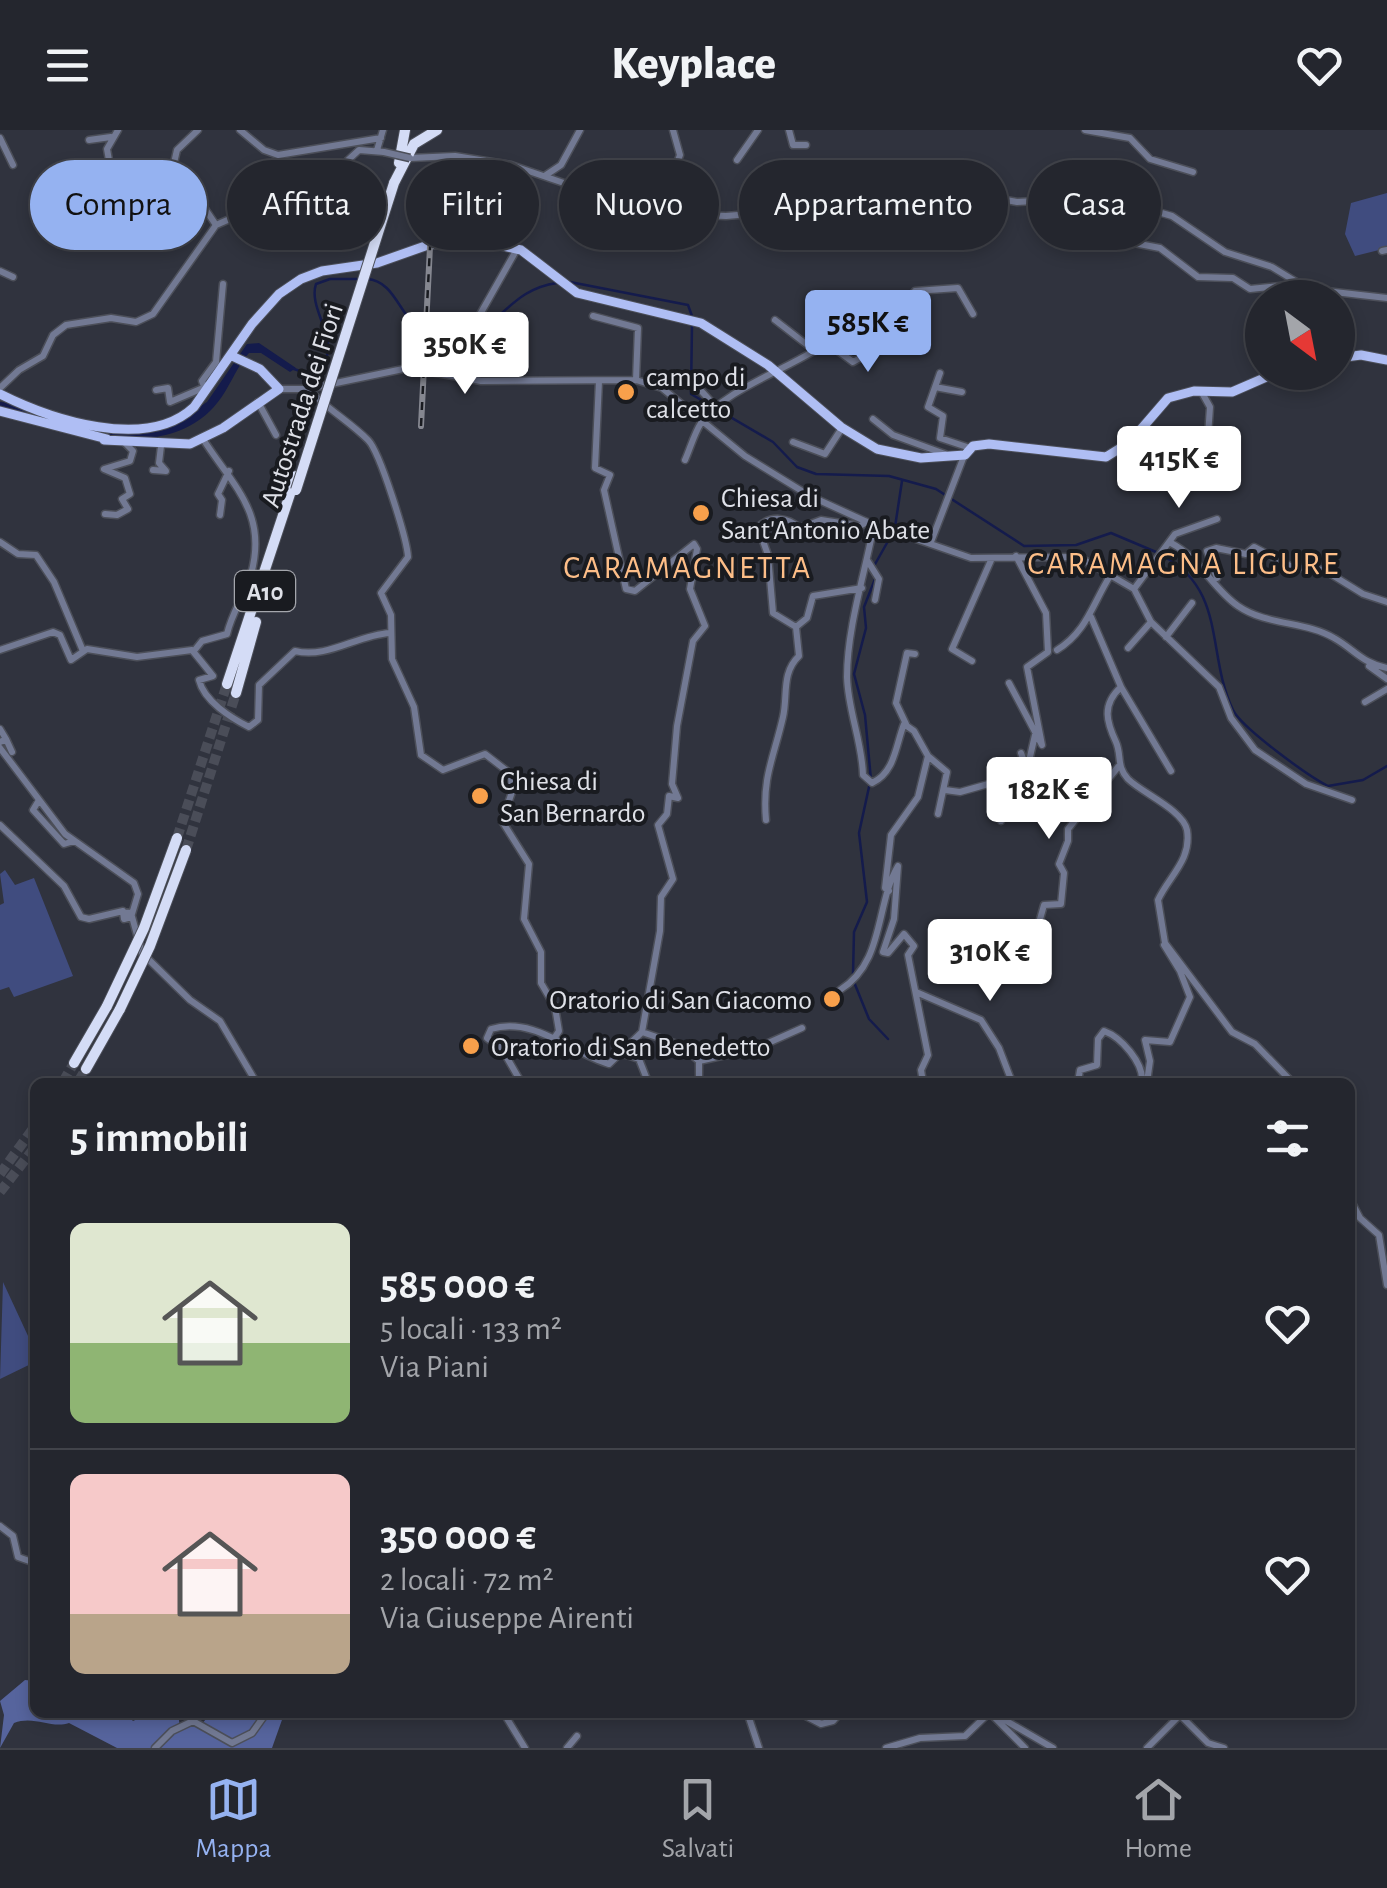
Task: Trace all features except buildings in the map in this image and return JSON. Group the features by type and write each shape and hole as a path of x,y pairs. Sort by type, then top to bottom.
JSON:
{"highway":[{"name":"Autostrada dei Fiori","path":"391,182 401,130"},
{"name":"Autostrada dei Fiori","path":"227,684 294,489 391,182 401,130"},
{"path":"391,182 414,144 437,130"},
{"name":"Autostrada dei Fiori","path":"236,694 294,489"},
{"path":"74,1063 144,928 177,838"},
{"path":"86,1070 150,946 186,850"}],"main road":[{"path":"0,411 105,436 174,420 191,410 268,306 302,278 322,270 377,264 418,250"},
{"path":"518,250 570,289 692,319 772,370 842,428 892,454 928,458 988,444 1106,457 1130,442 1168,398 1201,391 1232,392 1245,386"},
{"path":"0,391 125,444 161,446 203,439 280,388 232,356"},
{"path":"1355,356 1387,360"}],"street":[{"path":"198,130 177,150 174,163 216,225"},
{"path":"240,130 264,150 282,156 382,134 380,151"},
{"path":"546,175 561,165 580,130"},
{"path":"674,130 678,160"},
{"path":"737,160 758,130"},
{"path":"789,130 793,144 806,145"},
{"path":"1085,130 1130,138 1150,159 1193,172"},
{"path":"89,140 115,133"},
{"path":"109,160 107,149 115,133"},
{"path":"0,138 13,164"},
{"path":"0,391 19,370 43,356 53,335 66,325 111,318 136,322 154,314 216,225 285,195 308,179 334,173 359,150 410,158 463,157 559,180"},
{"path":"1008,200 1106,196 1172,216 1224,252 1272,267 1293,280"},
{"path":"1161,249 1206,280 1234,278 1245,287"},
{"path":"474,325 516,250"},
{"path":"0,270 13,277 0,280"},
{"path":"156,390 168,388 170,402 204,388 202,381 216,362 222,284"},
{"path":"686,460 705,418 772,370 806,359 834,338 838,351 852,362 874,352 915,290 958,288 973,314"},
{"path":"1355,295 1387,298"},
{"path":"593,316 638,328 636,380"},
{"path":"775,320 815,351"},
{"path":"280,388 307,388 408,368 481,381 636,380 655,384 705,418 745,456 810,496 871,523 964,557 1079,556 1134,588 1151,622 1185,659 1213,680 1231,718 1255,750 1306,784 1352,800"},
{"path":"931,542 968,451 940,438 944,416 928,407 940,373"},
{"path":"698,379 694,383 698,392 717,406"},
{"path":"519,1078 487,1038 487,1032 505,1026 555,1037 612,1064 642,1032 660,931 661,897 673,880 658,825 667,814 669,796 679,796 672,784 677,726 692,642 705,626 690,589 697,549 694,544 635,592 626,590 604,490 610,475 595,468 599,380"},
{"path":"935,387 962,392"},
{"path":"307,388 369,441 396,498 396,519 408,554 381,593 391,616 392,659 414,706 421,755 442,770 477,754 495,758 506,767 513,781 502,821 528,864 524,919 541,952 542,983 555,1007 560,1031 555,1037"},
{"path":"705,389 717,406"},
{"path":"1201,391 1210,407 1208,436"},
{"path":"258,402 269,415 276,434"},
{"path":"873,419 893,435 945,454"},
{"path":"793,442 825,454 842,428"},
{"path":"194,652 200,642 228,632 251,575 258,533 229,470 203,439"},
{"path":"105,514 116,515 128,508 122,499 130,494 125,478 104,469 130,461 132,451 125,444"},
{"path":"153,470 166,471 159,463 161,446"},
{"path":"220,515 222,500 218,494 229,470"},
{"path":"796,627 773,613 768,555 756,531 774,519 806,528 821,520 860,526 871,523"},
{"path":"1134,588 1182,530 1217,519"},
{"path":"871,523 870,563 847,675 850,710 868,782 878,782 888,769 906,724"},
{"path":"0,542 18,554 36,555 54,582 84,651"},
{"path":"1168,545 1217,582"},
{"path":"1387,602 1362,594 1324,570 1298,569 1254,546 1246,554 1206,550 1225,595 1250,613 1336,639 1387,679"},
{"path":"1009,683 1042,745 1028,667 1048,652 1046,613 1016,556"},
{"path":"972,660 952,649 992,558"},
{"path":"870,563 878,575 875,600"},
{"path":"1057,650 1074,640 1092,616 1110,576"},
{"path":"796,627 807,618 812,597 862,588"},
{"path":"1166,637 1192,603"},
{"path":"1092,616 1121,687 1171,771"},
{"path":"1128,648 1151,622"},
{"path":"766,820 764,782 784,716 791,664 799,656 796,627"},
{"path":"0,650 53,632 60,635 69,658 84,651 137,657 174,649 194,652 212,676 199,680 204,692 224,714 256,726 259,685 295,650 312,654 366,635 390,633"},
{"path":"915,654 907,653 896,703 928,756 946,771 938,814"},
{"path":"1369,664 1387,668"},
{"path":"1121,687 1110,701 1106,720 1119,766 1186,828 1183,865 1158,900 1165,942 1190,997 1170,1042 1145,1040 1150,1061 1146,1078"},
{"path":"1366,702 1387,689"},
{"path":"0,728 2,743 39,800 74,841 137,886 137,899 128,917 142,953 190,1000 220,1020 254,1078"},
{"path":"1021,753 1028,770 1035,735"},
{"path":"2,743 12,752"},
{"path":"889,891 886,888 891,834 918,797 928,756"},
{"path":"1001,939 1012,956 1021,954 1024,942 1034,937 1044,905 1061,904 1064,873 1058,866 1068,830 1119,766"},
{"path":"945,790 960,792 999,781 1001,821"},
{"path":"0,826 64,886 81,917 128,917"},
{"path":"840,990 853,981 880,931 898,866 885,954 904,934 914,946 908,955 928,1056 921,1070 922,1078"},
{"path":"1165,942 1218,1007 1232,1032 1255,1044 1288,1078"},
{"path":"916,992 980,1020 999,1048 1012,1078"},
{"path":"642,1032 680,1046 699,1061 757,1048 802,1028"},
{"path":"1079,1078 1080,1070 1097,1065 1098,1039 1104,1031 1117,1038 1140,1066 1144,1078"},
{"path":"623,1054 639,1059 646,1078"},
{"path":"698,1078 699,1061"},
{"path":"1355,1208 1379,1235 1387,1284"},
{"path":"1355,1223 1360,1218"},
{"path":"0,1526 13,1536 18,1556 30,1561"},
{"path":"154,1748 192,1721 232,1744 252,1733 263,1718"},
{"path":"506,1718 525,1748"},
{"path":"749,1718 759,1748"},
{"path":"886,1748 920,1738 965,1736 984,1718"},
{"path":"996,1718 1025,1748"},
{"path":"1001,1718 1054,1748"},
{"path":"1147,1748 1175,1718"},
{"path":"1190,1718 1208,1742 1224,1748"},
{"path":"567,1748 577,1736"}],"shaded area":[{"path":"1387,193 1387,248 1355,256 1345,234 1351,203"},
{"path":"259,343 296,368 290,372 261,353 249,353 210,411 187,427 162,436 108,436 0,409 0,402 11,403 93,429 178,421 207,402 247,344"},
{"path":"5,870 15,885 34,878 73,976 14,997 9,987 0,990 0,905 4,903 0,874"},
{"path":"3,1282 30,1340 30,1364 0,1379"},
{"path":"25,1680 30,1680 30,1718 179,1718 180,1728 201,1725 207,1718 283,1718 272,1748 117,1748 69,1723 28,1720 14,1723 0,1748 4,1715 0,1701"}],"waterway":[{"path":"291,368 309,374 322,365 327,355 316,284 330,279 359,279"},
{"path":"367,279 386,287 421,330 454,336 485,327 522,296 557,283"},
{"path":"570,282 688,305 692,316"},
{"path":"692,324 691,394 773,442 797,467 816,474 889,476 936,489 1024,546 1076,545 1111,533 1156,552"},
{"path":"895,527 902,481"},
{"path":"874,566 892,534"},
{"path":"1163,556 1183,570 1197,587 1212,625 1225,689 1233,710 1249,728 1328,786 1363,780 1387,766"},
{"path":"871,780 865,715 854,674 866,628 864,607 875,579"},
{"path":"853,974 854,932 867,902 859,833 869,787"},
{"path":"854,982 869,1019 888,1039"}],"tunnel":[{"path":"177,838 227,684"},
{"path":"186,850 236,693"},
{"path":"65,1078 74,1063"},
{"path":"80,1078 86,1069"},
{"path":"0,1174 30,1133"},
{"path":"0,1192 30,1153"}],"railway":[{"path":"421,426 430,250"}],"place":[{"name":"campo di calcetto","path":"626,392"},
{"name":"Chiesa di Sant'Antonio Abate","path":"701,513"},
{"name":"Chiesa di San Bernardo","path":"480,796"},
{"name":"Oratorio di San Giacomo","path":"832,999"},
{"name":"Oratorio di San Benedetto","path":"471,1046"}],"district":[{"name":"CARAMAGNA LIGURE","path":"1184,563"},
{"name":"CARAMAGNETTA","path":"688,567"}]}
